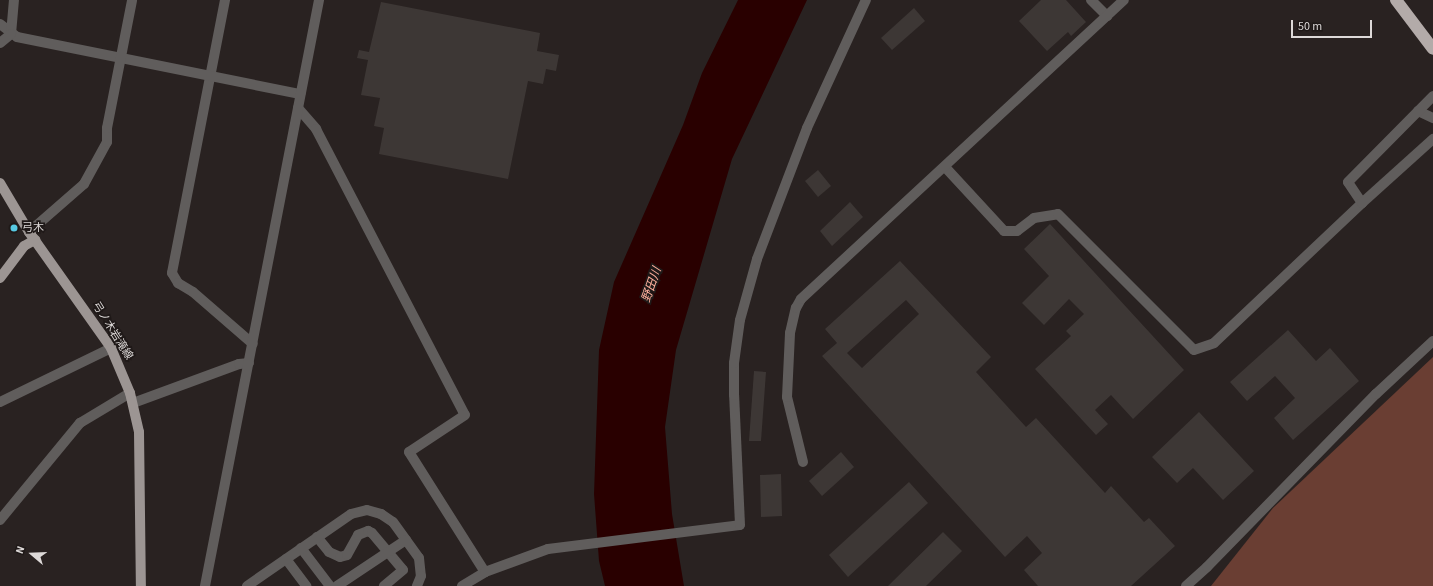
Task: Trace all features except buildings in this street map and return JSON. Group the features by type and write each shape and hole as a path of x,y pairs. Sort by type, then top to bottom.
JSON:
{"highway":[{"path":"1396,0 1433,49"}],"main road":[{"name":"弓ノ木岩滝線","path":"0,183 32,236 111,348 132,398 139,432 141,586"},
{"path":"0,278 32,236"}],"street":[{"path":"0,43 11,34 14,0"},
{"path":"32,236 84,184 107,142 107,128 132,0"},
{"path":"225,0 209,76 172,273 178,283 193,292 253,344"},
{"path":"205,586 319,0"},
{"path":"462,586 485,572 536,552 559,546 740,525 734,363 740,320 757,259 807,128 866,0"},
{"path":"1091,0 1107,16"},
{"path":"803,462 787,397 790,333 796,308 801,299 1124,0"},
{"path":"0,24 11,34 300,94"},
{"path":"1362,203 1348,182 1433,96"},
{"path":"298,108 316,129 465,415 409,452 485,572"},
{"path":"1418,111 1433,118"},
{"path":"945,167 1004,231 1017,231 1034,218 1058,214 1194,350 1214,343 1362,203 1433,139"},
{"path":"1186,586 1207,567 1376,394 1433,341"},
{"path":"0,402 111,348"},
{"path":"0,520 80,422 132,398 239,364 249,363"},
{"path":"247,586 351,514 367,510 381,514 394,522 419,558 421,576 417,586"},
{"path":"317,537 335,557 347,555 358,535 368,531 376,536 390,551 403,570 384,586"},
{"path":"337,586 406,540"},
{"path":"301,548 330,586"},
{"path":"286,559 306,586"}],"shaded area":[{"path":"1433,357 1433,586 1211,586 1273,508"}],"water":[{"name":"野田川","path":"738,0 807,0 732,159 676,350 665,427 672,514 684,586 605,586 599,561 594,494 599,350 614,282 683,125 702,73"}],"place":[{"name":"弓木","path":"14,228"}]}
